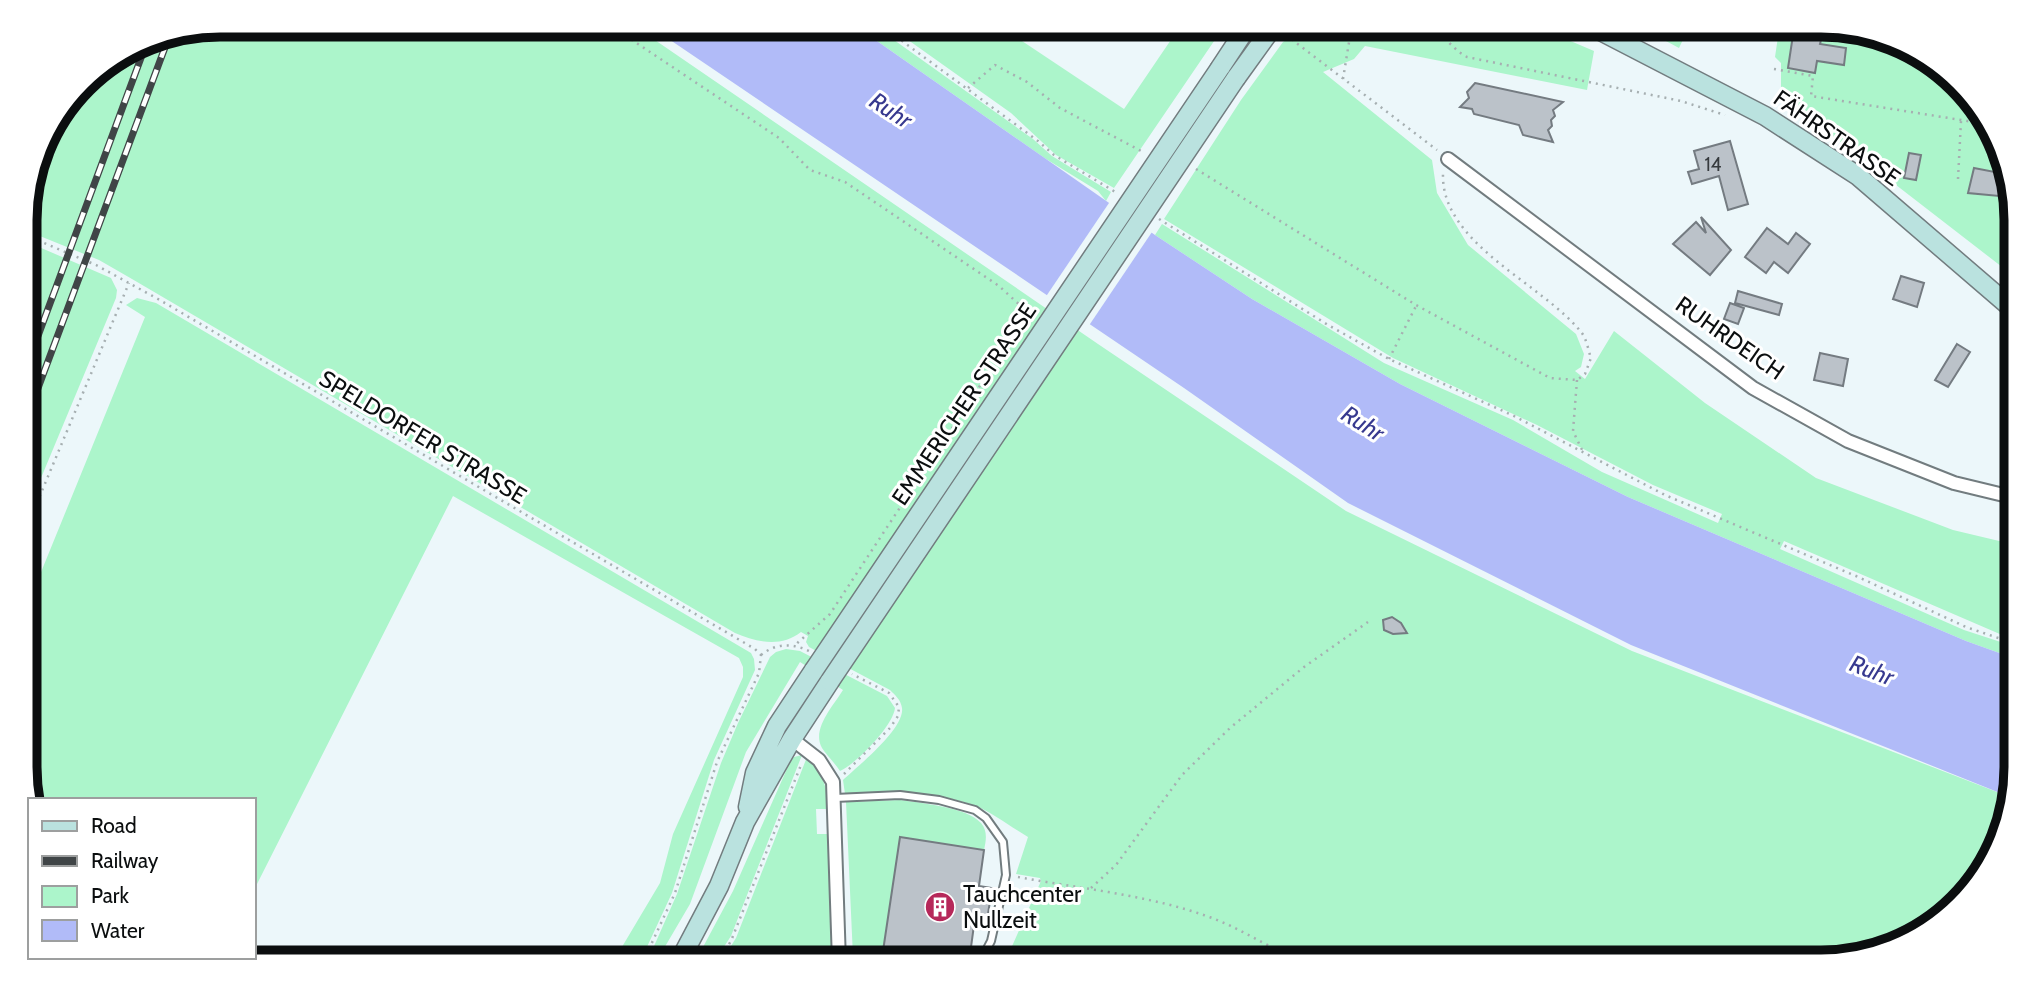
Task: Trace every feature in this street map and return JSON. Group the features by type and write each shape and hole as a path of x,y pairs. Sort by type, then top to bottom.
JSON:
{"main road":[{"name":"EMMERICHER STRASSE","path":"745,822 755,773 777,726 815,662 1240,37"},
{"name":"EMMERICHER STRASSE","path":"685,950 719,886 745,822 792,739 1236,78 1273,37"},
{"name":"FÄHRSTRASSE","path":"1609,37 1765,116 1857,176 2004,302"}],"street":[{"name":"RUHRDEICH","path":"1448,159 1753,388 1848,441 1954,483 2004,495"},
{"path":"792,739 820,760 833,782 839,950"}],"lane":[{"path":"835,798 900,796 939,800 975,810 986,818 1003,842 1006,875 991,941 986,950"}],"path":[{"path":"628,37 779,138 810,170 845,181 999,286 1023,309 1016,331 830,614 794,646"},
{"path":"897,37 1054,155 1120,195"},
{"path":"1197,169 1416,305 1550,379 1577,380 1585,374 1591,358 1583,334 1553,304 1492,258 1457,221 1443,187 1443,168 1448,159 1290,37"},
{"path":"1343,79 1350,37"},
{"path":"1442,37 1467,57 1681,100 1725,116"},
{"path":"968,89 995,65 1027,82 1060,108 1144,153"},
{"path":"1774,69 1813,76 1811,96 1976,123"},
{"path":"1958,179 1961,121"},
{"path":"1153,215 1328,325 1389,359 1514,416 1675,500 1856,576 1966,627 2004,640"},
{"name":"SPELDORFER STRASSE","path":"37,241 96,265 129,283 755,649 761,655"},
{"path":"37,503 129,283"},
{"path":"1389,359 1416,305"},
{"path":"1577,380 1573,431 1585,455"},
{"path":"1091,888 1116,865 1182,775 1230,728 1304,667 1368,622"},
{"path":"649,950 675,893 717,762 759,673 761,655 771,647 786,644 802,648 815,662"},
{"path":"833,782 852,768 898,716 899,707 889,693 852,674"},
{"path":"725,950 807,749"},
{"path":"1006,875 1091,888 1163,904 1213,918 1279,950"}],"green space":[{"path":"219,37 650,37 1346,511 1632,651 2002,794 1995,826 1973,869 1942,905 1902,931 1857,947 1833,950 1010,950 1041,881 1040,878 1016,874 1028,837 976,806 944,797 911,793 845,794 843,780 889,736 901,716 902,708 898,698 890,690 809,647 806,642 808,636 801,632 777,642 751,639 735,633 99,260 37,235 37,208 43,172 61,128 82,99 99,82 128,61 161,46 196,38"},
{"path":"871,37 890,37 1033,139 1052,156 1111,192 1106,201 1098,191 1046,159"},
{"path":"904,37 1016,37 1124,109 1173,37 1217,37 1114,188 1056,155 1011,113"},
{"path":"1291,37 1561,37 1594,51 1587,90 1365,46 1354,59 1323,72 1432,160 1437,193 1468,245 1576,334 1584,354 1581,367 1575,371 1585,379 1614,331 1705,403 1816,478 1953,530 2004,542 2004,636 1784,541 1780,549 1964,630 2004,643 2004,655 1628,497 1400,384 1252,299 1155,235 1162,224 1384,363 1513,420 1602,472 1718,523 1722,514 1653,485 1537,425 1393,358 1164,219 1241,100 1283,42"},
{"path":"1658,37 1684,37 1679,48"},
{"path":"1778,37 1857,40 1880,46 1913,61 1951,90 1980,128 1998,172 2003,196 2004,268 1781,96 1781,63 1775,57"},
{"path":"37,246 111,278 117,290 37,488"},
{"path":"137,298 156,303 751,653 755,670 714,760 672,893 646,950 620,950 660,883 673,834 743,677 743,667 739,658 453,496 256,886 256,798 39,798 37,582 145,317 126,305"},
{"path":"786,649 800,651 887,696 895,708 893,716 873,744 840,771 822,748 819,733 821,725 843,690 800,662 746,752 690,904 663,950 652,950 677,894 721,763 770,657"},
{"path":"802,755 731,936 722,950 701,950 733,891 794,757"},
{"path":"807,757 820,774 827,794 828,809 816,809 817,834 829,834 834,950 728,950 736,938"},
{"path":"900,800 943,807 965,813 981,823 985,829 984,850 901,838 883,950 853,950 846,802"}],"water":[{"name":"Ruhr","path":"666,37 871,37 1155,235 1252,299 1400,384 1628,497 2004,655 2003,794 1631,645 1348,503 1184,388"}],"pier":[{"path":"1111,200 1154,229 1088,327 1045,298"}],"building":[{"path":"1793,37 1821,40 1820,44 1846,48 1844,65 1817,61 1815,73 1788,68"},
{"path":"1475,83 1563,102 1553,110 1555,116 1548,130 1553,142 1523,135 1519,125 1474,114 1472,109 1460,107 1469,98 1467,92"},
{"path":"1730,141 1748,204 1728,210 1719,176 1692,184 1688,172 1699,169 1694,151"},
{"path":"1909,153 1921,155 1916,180 1904,178"},
{"path":"1974,168 1998,173 1999,196 1968,193"},
{"path":"1701,217 1731,250 1710,275 1673,244 1696,222 1706,233"},
{"path":"1767,228 1788,244 1796,233 1810,244 1788,273 1774,262 1766,273 1745,257"},
{"path":"1901,276 1924,283 1917,307 1893,299"},
{"path":"1738,291 1782,304 1779,315 1735,303"},
{"path":"1730,303 1744,308 1738,324 1724,319"},
{"path":"1957,344 1970,352 1948,387 1935,380"},
{"path":"1820,353 1848,359 1843,386 1814,380"},
{"path":"1392,617 1401,623 1407,633 1393,634 1384,630 1383,620"},
{"name":"Tauchcenter Nullzeit","path":"900,837 984,850 979,886 992,888 986,927 974,925 971,950 883,950"}],"railway":[{"path":"37,391 166,45"},
{"path":"37,339 142,55"}],"place":[{"name":"Tauchcenter Nullzeit","path":"940,907"}]}
